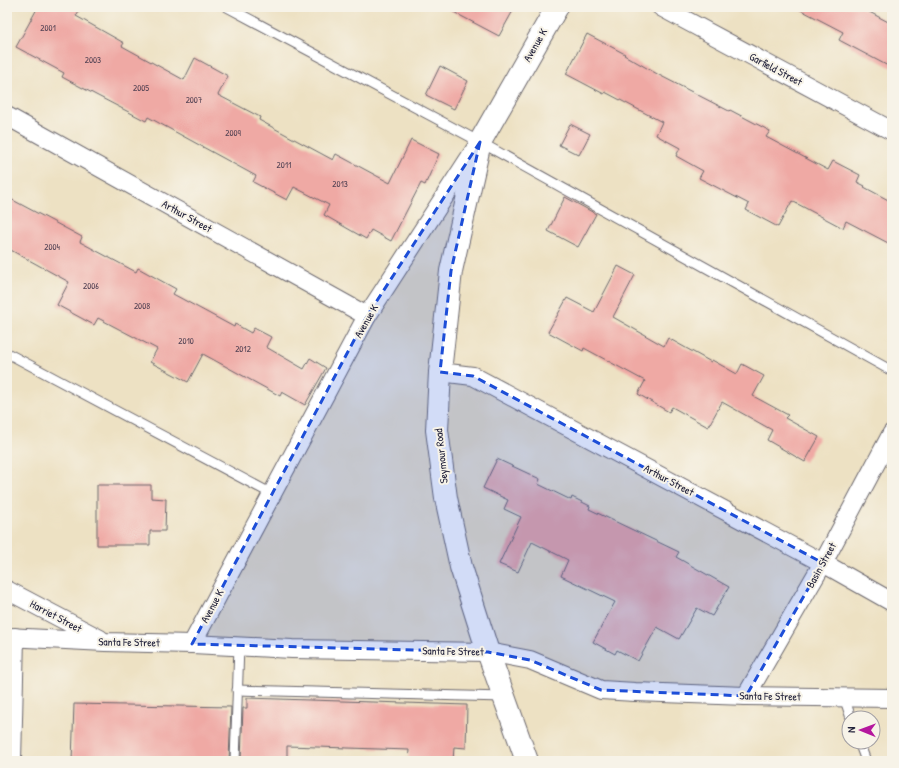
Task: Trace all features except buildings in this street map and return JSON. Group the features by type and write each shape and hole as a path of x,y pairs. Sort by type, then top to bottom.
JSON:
{"street":[{"name":"Avenue K","path":"192,644 367,316 480,142 557,7"},
{"name":"Garfield Street","path":"661,7 892,131"},
{"name":"Arthur Street","path":"7,116 367,316"},
{"name":"Seymour Road","path":"480,142 451,270 440,372 437,430 446,498 461,567 488,652 527,761"},
{"name":"Arthur Street","path":"440,372 473,376 823,563 892,602"},
{"name":"Basin Street","path":"746,696 823,563 892,432"},
{"name":"Harriet Street","path":"7,590 105,642"},
{"name":"Santa Fe Street","path":"11,637 292,649 488,652 530,660 601,690 746,696 892,698"},
{"path":"11,637 12,761"}],"lane":[{"path":"227,7 480,142 892,370"},
{"path":"7,353 272,494"},
{"path":"235,761 238,646"},
{"path":"237,690 504,697"},
{"path":"844,697 848,710"},
{"path":"862,750 866,761"}],"highlighted area":[{"path":"480,142 451,271 440,372 473,376 823,563 746,696 601,690 530,660 488,652 192,644 367,316"}]}
